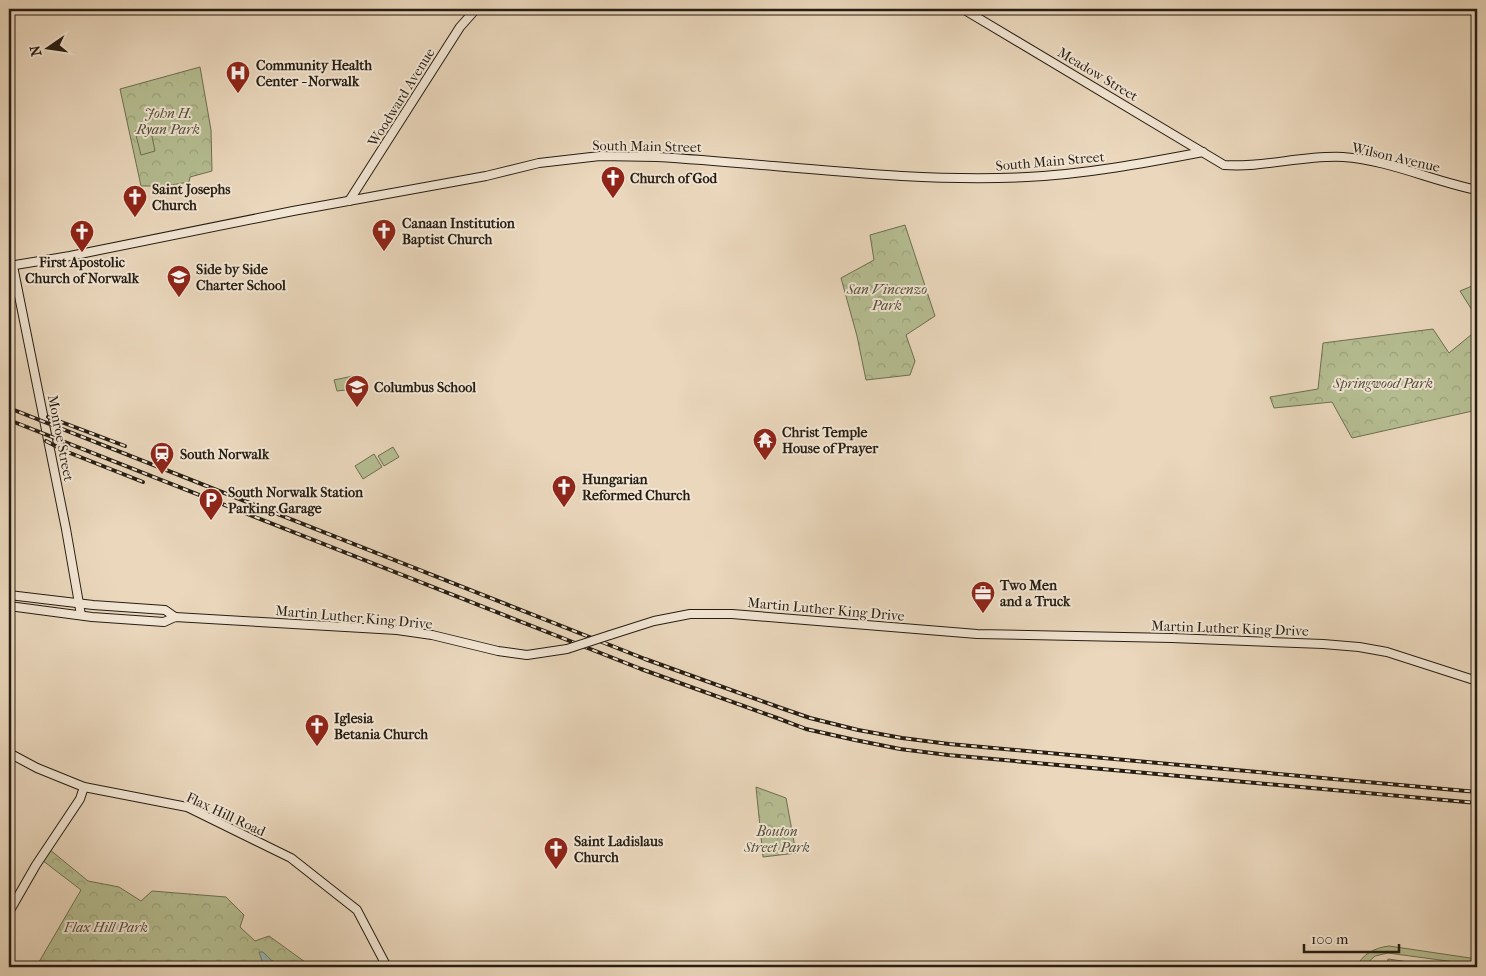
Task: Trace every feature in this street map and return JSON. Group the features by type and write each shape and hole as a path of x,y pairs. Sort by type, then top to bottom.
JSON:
{"main road":[{"name":"Woodward Avenue","path":"349,201 460,28 476,9"},
{"name":"Meadow Street","path":"963,9 1220,164"},
{"name":"South Main Street","path":"11,266 486,176 539,163 600,156 622,155 686,158 896,175 970,178 1070,174 1137,165 1203,152"},
{"name":"Wilson Avenue","path":"1220,164 1239,166 1324,157 1344,158 1374,162 1477,190"},
{"name":"Monroe Street","path":"11,266 66,529 81,615"},
{"name":"Martin Luther King Drive","path":"9,595 79,604 165,610 175,617"},
{"name":"Martin Luther King Drive","path":"9,606 81,615 164,622 175,617 397,630 432,635 498,651 527,655 567,649 654,621 690,614 732,614 977,634 1172,638 1323,644 1387,652 1477,681"},
{"name":"Flax Hill Road","path":"9,753 37,768 84,788 187,806 291,858 357,910 387,967"},
{"path":"9,912 36,865 80,800 84,788"}],"green space":[{"path":"1443,9 1477,9 1477,12 1445,12"},
{"name":"John H. Ryan Park","path":"200,67 211,130 212,171 190,177 189,182 165,186 141,186 120,89"},
{"path":"150,127 155,151 141,155 135,131"},
{"name":"San Vincenzo Park","path":"905,225 935,316 906,335 915,361 910,375 866,380 857,336 841,278 874,260 870,235"},
{"path":"1477,284 1477,318 1460,291"},
{"name":"Springwood Park","path":"1433,329 1449,353 1477,330 1477,410 1352,438 1332,402 1274,408 1270,397 1318,389 1323,343"},
{"path":"353,376 355,389 337,391 334,380"},
{"path":"393,447 399,457 384,466 378,456"},
{"path":"374,454 382,467 363,479 355,466"},
{"name":"Bouton Street Park","path":"756,787 786,798 796,853 763,857"},
{"name":"Flax Hill Park","path":"49,849 88,881 119,887 141,901 152,891 226,897 244,915 240,927 255,941 269,936 312,967 36,967 81,890 42,860"},
{"path":"1389,946 1477,959 1477,965 1388,953 1375,956 1363,967 1356,967 1370,952"},
{"path":"1388,959 1445,967 1386,967"}],"water":[{"path":"259,952 263,952 271,960 284,967 263,967"}],"railway":[{"path":"9,408 645,659 810,718 858,730 949,744 1477,792"},
{"path":"48,417 125,446"},
{"path":"9,420 641,669 806,729 900,749 948,755 1477,803"},
{"path":"46,441 65,451 143,482"}],"place":[{"name":"Community Health Center - Norwalk","path":"238,94"},
{"name":"Church of God","path":"613,199"},
{"name":"Saint Josephs Church","path":"135,218"},
{"name":"Canaan Institution Baptist Church","path":"384,252"},
{"name":"First Apostolic Church of Norwalk","path":"82,253"},
{"name":"Side by Side Charter School","path":"179,298"},
{"name":"Columbus School","path":"357,408"},
{"name":"Christ Temple House of Prayer","path":"765,461"},
{"name":"South Norwalk","path":"162,475"},
{"name":"Hungarian Reformed Church","path":"564,508"},
{"name":"South Norwalk Station Parking Garage","path":"211,521"},
{"name":"Two Men and a Truck","path":"983,614"},
{"name":"Iglesia Betania Church","path":"317,747"},
{"name":"Saint Ladislaus Church","path":"556,870"}]}
